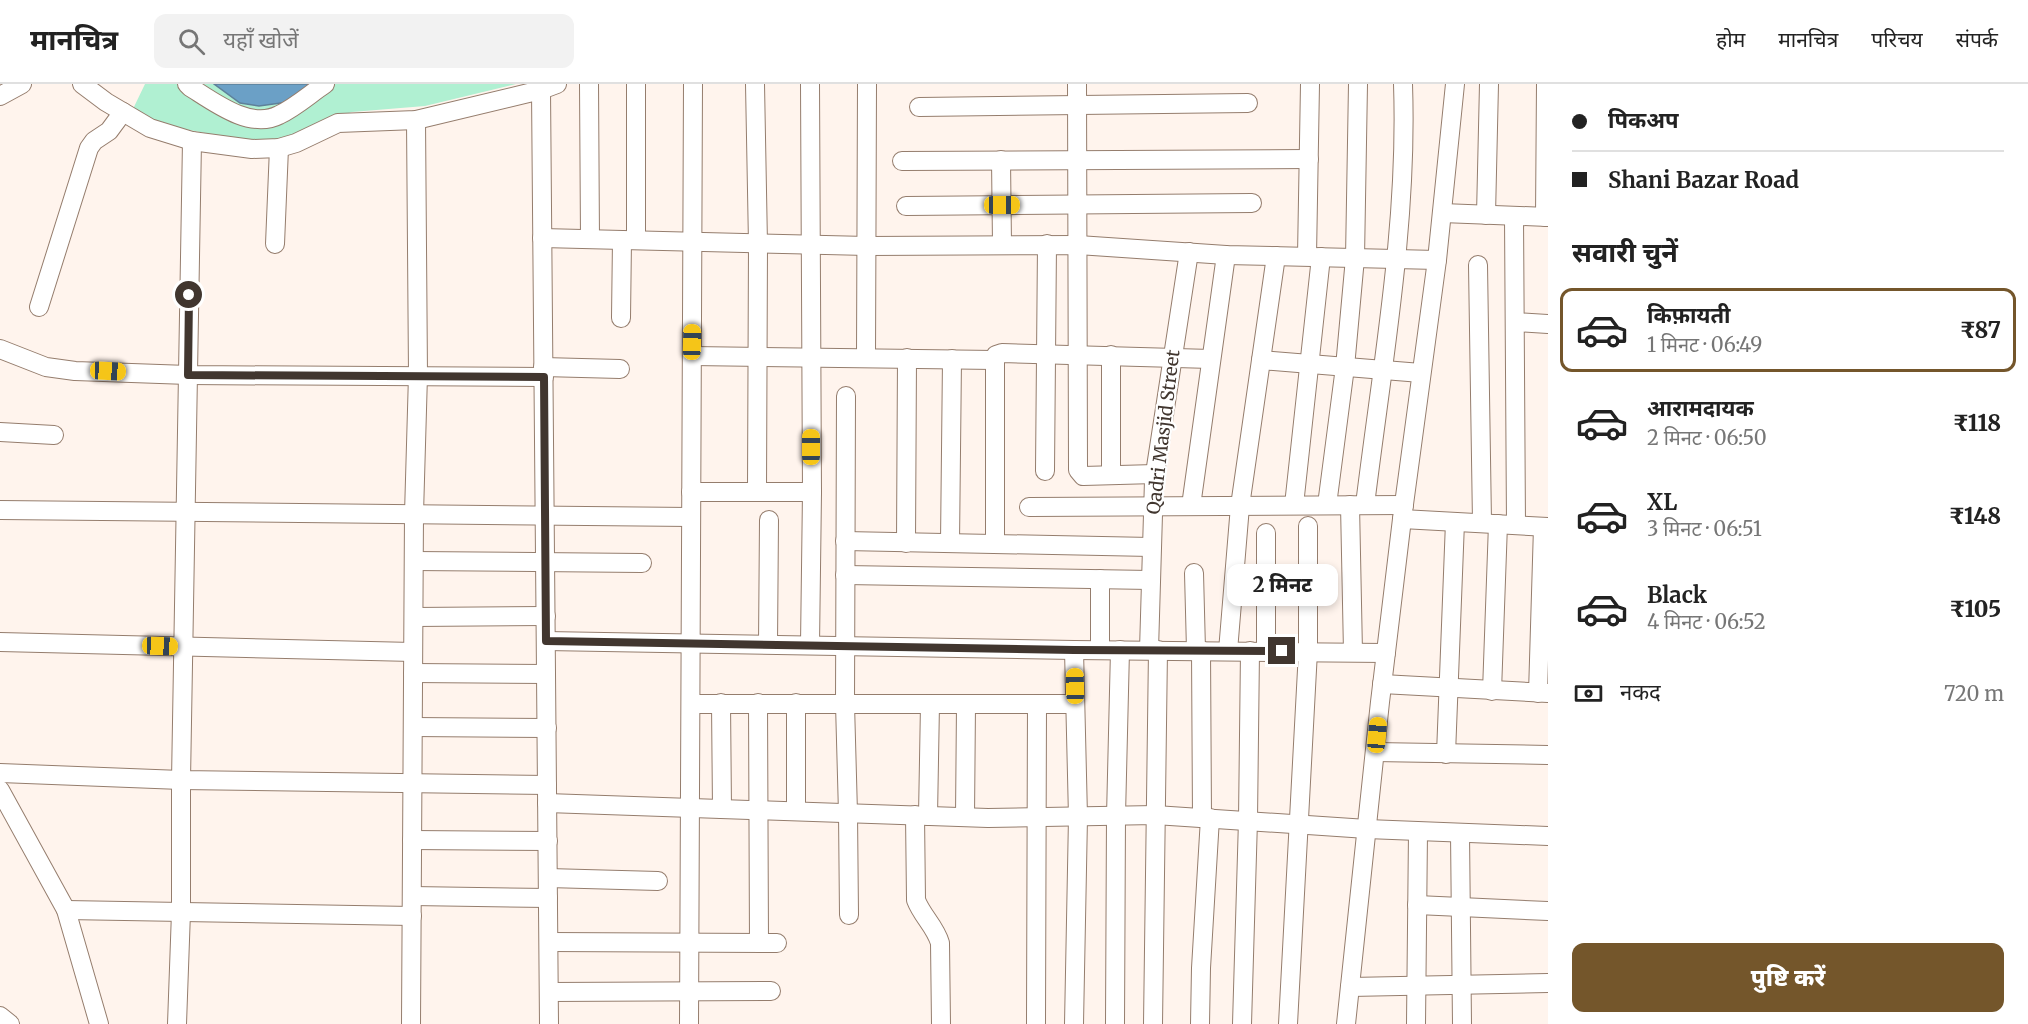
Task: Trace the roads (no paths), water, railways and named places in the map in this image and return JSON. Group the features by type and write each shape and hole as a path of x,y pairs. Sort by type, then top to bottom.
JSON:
{"street":[{"path":"0,96 22,84"},
{"path":"82,84 150,128 192,141 252,149 279,148 296,143 317,131 338,123 416,120 549,87 542,238 549,1024"},
{"path":"188,84 232,112 248,118 264,119 276,117 289,110 325,84"},
{"path":"589,84 590,239"},
{"path":"621,318 629,240 636,84"},
{"path":"689,1024 693,84"},
{"path":"755,84 758,244 757,491"},
{"path":"810,84 812,492 810,645"},
{"path":"866,357 867,84"},
{"path":"1077,84 1078,471 1083,476 1155,474"},
{"path":"1294,506 1308,365 1314,257 1309,159 1310,84"},
{"path":"1327,505 1345,367 1355,258 1358,84"},
{"path":"1353,652 1357,505 1382,370 1397,259 1403,190 1403,84"},
{"path":"1346,1024 1382,684 1437,260 1455,84"},
{"path":"1486,215 1489,84"},
{"path":"1442,213 1547,217 1546,84"},
{"path":"919,107 1248,103"},
{"path":"39,307 89,148 94,141 109,131 123,112"},
{"path":"411,1024 414,514 418,375 416,120"},
{"path":"177,1024 181,912 181,780 192,141"},
{"path":"275,244 279,148"},
{"path":"902,161 1309,159"},
{"path":"1001,160 1002,244"},
{"path":"906,206 1252,203"},
{"path":"1492,691 1499,524 1515,322 1514,217"},
{"path":"542,238 867,246 1047,244 1226,255 1437,260"},
{"path":"1045,471 1047,244"},
{"name":"Qadri Masjid Street","path":"1153,1024 1155,815 1150,580 1152,506 1189,252"},
{"path":"1191,506 1226,255"},
{"path":"1228,651 1240,506 1276,256"},
{"path":"1478,265 1499,524"},
{"path":"1515,322 1548,324"},
{"path":"0,349 46,367 75,371 188,375 418,375 620,369"},
{"path":"995,544 996,355 1045,353 1212,359"},
{"path":"1111,355 1111,475"},
{"path":"692,356 995,360"},
{"path":"906,543 907,358"},
{"path":"950,543 952,359"},
{"path":"1261,360 1421,373"},
{"path":"846,396 844,704 849,915"},
{"path":"0,432 54,435"},
{"path":"691,492 812,492"},
{"path":"1029,507 1357,505 1455,522 1546,527 1543,693 1382,684"},
{"path":"0,510 691,517"},
{"path":"768,520 768,644"},
{"path":"1446,754 1455,522"},
{"path":"1288,1024 1308,651 1308,526"},
{"path":"1242,1024 1248,820 1266,533"},
{"path":"845,542 1151,547"},
{"path":"414,561 642,563"},
{"path":"1194,573 1205,818 1200,1024"},
{"path":"845,575 1150,580"},
{"path":"1100,579 1100,650"},
{"path":"414,617 546,616"},
{"path":"546,641 1386,653"},
{"path":"0,642 413,652"},
{"path":"1074,650 1078,818 1074,1024"},
{"path":"1115,1024 1120,650"},
{"path":"413,673 546,674"},
{"path":"721,703 722,809"},
{"path":"549,942 768,943 758,810 758,703"},
{"path":"692,704 1075,704"},
{"path":"796,704 796,811"},
{"path":"930,704 916,900 919,910 938,936 940,943 941,1024"},
{"path":"1036,1024 1037,704"},
{"path":"965,817 966,705"},
{"path":"413,727 547,729"},
{"path":"1375,752 1548,755"},
{"path":"0,772 181,780 547,785"},
{"path":"0,790 66,910 99,1024"},
{"path":"547,803 965,817 1078,818 1155,815 1418,832 1548,836"},
{"path":"1416,1024 1418,832"},
{"path":"1460,833 1462,1024"},
{"path":"412,840 548,841"},
{"path":"548,878 658,881"},
{"path":"412,896 548,898"},
{"path":"1418,905 1548,911"},
{"path":"66,910 412,916"},
{"path":"1350,987 1548,983"},
{"path":"549,992 771,991"},
{"path":"0,1016 10,1024"}],"water":[{"path":"214,84 311,84 288,102 259,106 240,103"}]}
